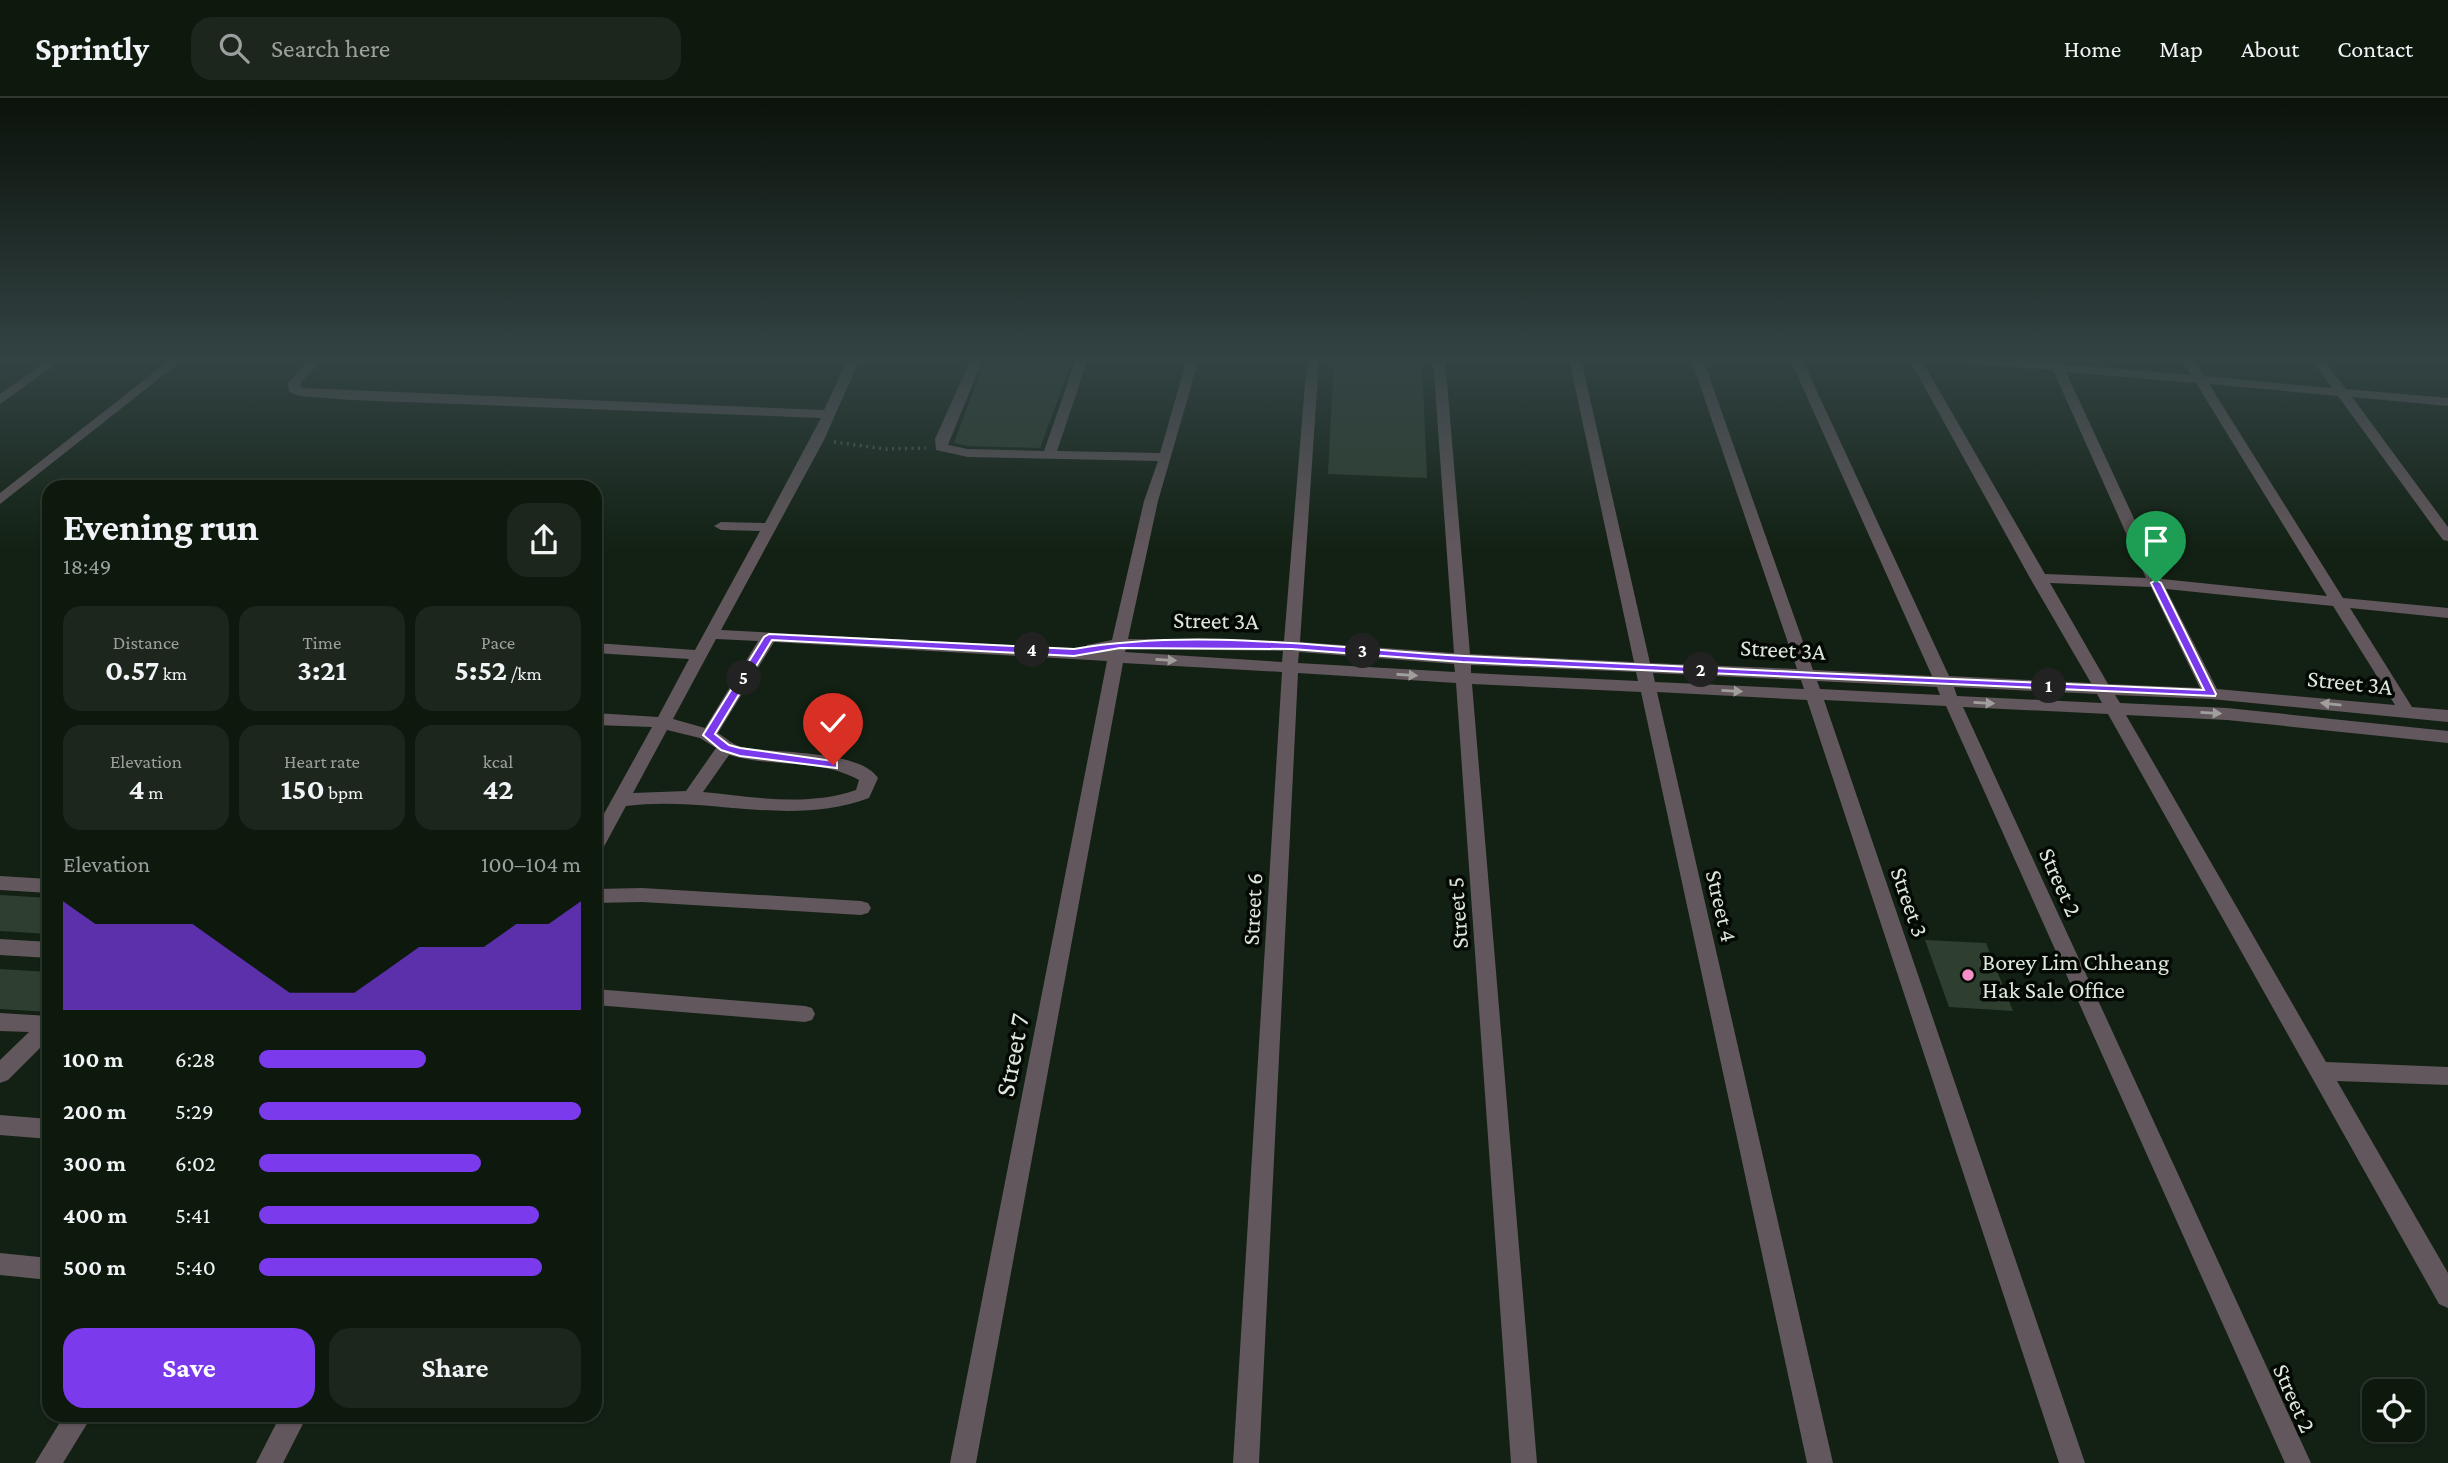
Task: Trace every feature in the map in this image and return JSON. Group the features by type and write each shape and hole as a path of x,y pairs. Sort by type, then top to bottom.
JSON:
{"street":[{"path":"0,500 98,423"},
{"path":"602,833 825,423"},
{"path":"951,423 941,447 968,453 1166,457"},
{"path":"1049,456 1060,423"},
{"name":"Street 7","path":"963,1463 1118,651 1151,501 1175,423"},
{"name":"Street 6","path":"1246,1463 1290,667 1308,423"},
{"name":"Street 5","path":"1444,423 1524,1463"},
{"name":"Street 4","path":"1589,423 1820,1463"},
{"name":"Street 3","path":"1719,423 1808,675 2073,1463"},
{"name":"Street 2","path":"1825,423 2298,1463"},
{"path":"1950,423 2448,1296"},
{"path":"2082,423 2156,583 2211,694"},
{"path":"2226,423 2407,712"},
{"path":"2365,423 2448,537"},
{"path":"720,526 769,527"},
{"path":"2037,578 2156,583 2448,613"},
{"name":"Street 3A","path":"711,634 1074,653 1292,646 1463,669"},
{"path":"709,735 769,637"},
{"path":"602,648 699,655"},
{"name":"Street 3A","path":"1118,651 1290,667 1463,669 1646,677 1808,675 2100,688 2259,697 2448,716"},
{"name":"Street 3A","path":"1646,677 1814,695 2271,718 2448,737"},
{"path":"2259,697 2271,718"},
{"path":"2376,709 2394,731"},
{"path":"602,719 661,722 709,735 725,748 833,765 861,772 869,778 863,794 846,803 831,806 666,796 619,801"},
{"path":"690,798 725,748"},
{"path":"0,883 42,886"},
{"path":"602,896 642,895 861,908"},
{"path":"0,947 42,950"},
{"path":"602,998 806,1014"},
{"path":"0,1022 42,1025"},
{"path":"0,1074 42,1032"},
{"path":"2320,1071 2448,1076"},
{"path":"0,1125 42,1128"},
{"path":"0,1264 42,1268"},
{"path":"48,1463 75,1422"},
{"path":"269,1463 291,1422"}],"path":[{"path":"817,440 885,449 941,447"}],"building":[{"path":"961,423 1049,423 1040,448 968,446 954,443"},
{"path":"1331,423 1425,423 1427,478 1328,474"},
{"path":"0,895 42,898 42,934 0,931"},
{"name":"Borey Lim Chheang Hak Sale Office","path":"1925,940 1986,943 2013,1011 1949,1007"},
{"path":"0,969 42,972 42,1012 0,1009"}],"place":[{"name":"Borey Lim Chheang Hak Sale Office","path":"1968,975"}],"route":[{"path":"833,765 740,752 725,748 709,735 769,637 1074,653 1120,645 1292,646 1462,659 2211,694 2156,583"}]}
